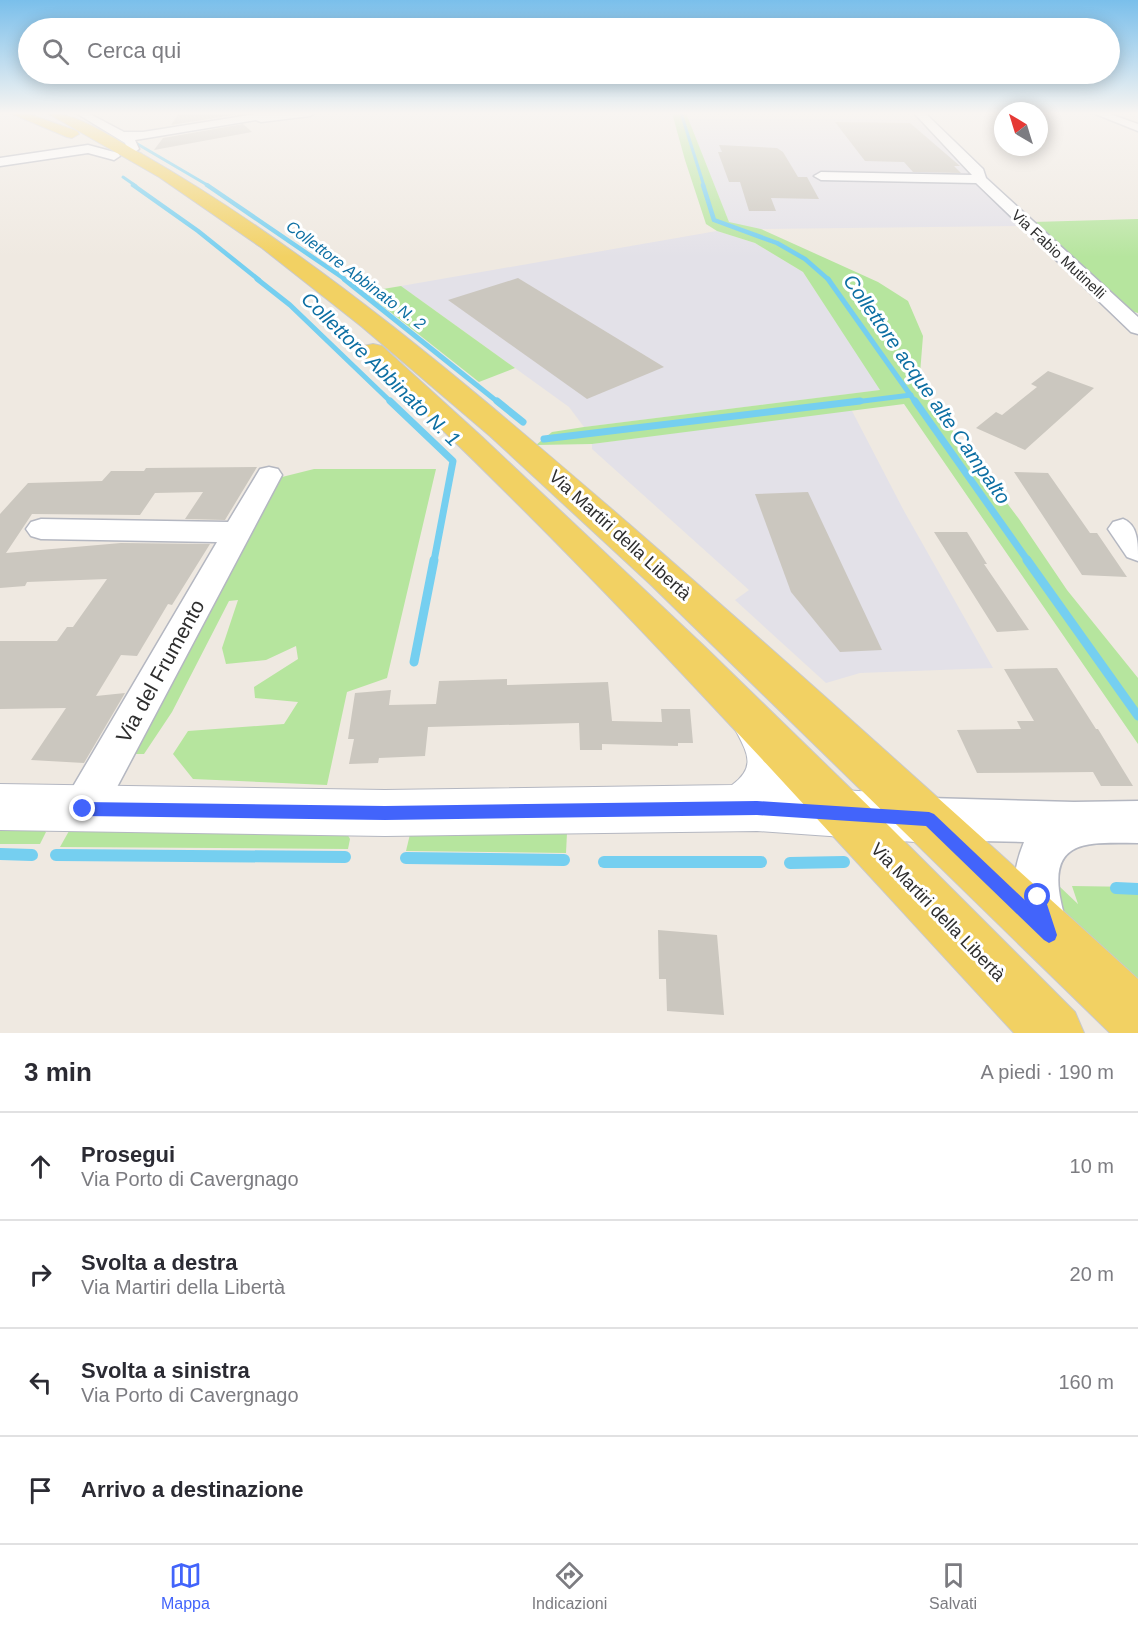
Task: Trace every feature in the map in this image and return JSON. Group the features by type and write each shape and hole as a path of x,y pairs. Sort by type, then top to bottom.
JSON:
{"main road":[{"name":"Via Martiri della Libertà","path":"140,161 183,200 304,292 470,440 845,813 1054,1033"},
{"name":"Via Martiri della Libertà","path":"146,161 211,203 326,286 520,446 929,819 1138,1019"}],"street":[{"name":"Via Fabio Mutinelli","path":"967,161 978,172 980,179 1138,328"},
{"path":"821,176 980,179"},
{"name":"Via del Frumento","path":"83,809 269,475"},
{"path":"40,529 237,532"},
{"path":"738,705 760,731 771,758 772,772 762,791 739,808"},
{"path":"0,807 385,813 739,808 929,819 1138,822"},
{"path":"1049,935 1043,922 1038,897 1036,872 1041,849 1059,831 1085,823"}],"shaded area":[{"path":"705,161 972,161 1033,222 1014,222 1017,226 761,229 729,223"},
{"path":"717,231 755,243 803,272 881,390 584,427 569,407 401,286"},
{"path":"851,409 904,511 993,668 860,673 826,683 735,600 749,590 592,449 592,444"}],"green space":[{"path":"685,161 705,161 729,222 761,229 878,282 908,301 923,336 919,386 1019,519 1067,590 1138,678 1138,744 904,404 592,444 536,445 552,432 880,390 803,272 755,243 717,231 706,224"},
{"path":"1138,219 1138,313 1127,310 1033,222"},
{"path":"401,286 515,368 479,382 365,292"},
{"path":"314,469 436,469 387,678 347,692 327,785 193,779 173,754 188,731 284,724 298,702 255,698 254,687 298,659 296,646 266,660 226,664 222,648 238,600 229,601 172,712 144,754 127,754 278,478"},
{"path":"0,825 39,826 46,832 40,844 0,844"},
{"path":"79,827 346,832 350,839 348,849 60,847 69,831"},
{"path":"411,830 567,833 566,853 406,851"},
{"path":"1000,876 1059,886 1078,904 1072,886 1138,887 1138,1005"}],"building":[{"path":"721,161 789,161 798,177 807,177 819,199 771,198 776,211 749,211 740,182 729,182"},
{"path":"873,161 954,161 960,166 954,166 961,173 913,172 904,162"},
{"path":"518,278 664,367 587,399 448,300"},
{"path":"1048,371 1094,388 1025,450 976,428 996,412 1002,415 1037,387 1031,384"},
{"path":"257,467 225,520 185,519 203,492 155,493 140,515 32,514 6,553 121,543 210,544 172,605 168,604 137,656 121,655 96,696 125,693 84,763 31,760 66,708 0,709 0,641 57,641 67,627 73,627 107,579 27,582 25,586 0,588 0,514 28,483 102,481 111,471 144,471 146,468"},
{"path":"1014,472 1048,473 1090,533 1097,533 1127,577 1082,575"},
{"path":"808,492 882,650 840,652 791,592 755,494"},
{"path":"934,532 967,532 987,564 984,564 1029,630 997,632"},
{"path":"1057,668 1133,786 1101,786 1093,772 977,773 957,730 1021,729 1017,721 1034,721 1004,669"},
{"path":"507,679 507,685 608,682 612,721 662,722 661,709 690,709 693,743 678,743 678,746 602,744 602,750 580,750 579,723 428,727 425,756 379,758 378,763 349,764 354,739 348,739 355,693 391,690 389,705 436,704 439,681"},
{"path":"658,930 717,935 724,1015 667,1011 666,979 659,979"}],"waterway":[{"name":"Collettore Abbinato N. 2","path":"167,161 209,186"},
{"name":"Collettore acque alte Campalto","path":"696,161 704,186"},
{"name":"Collettore Abbinato N. 1","path":"123,177 136,186"},
{"name":"Collettore Abbinato N. 1","path":"133,185 198,231 259,280"},
{"name":"Collettore Abbinato N. 2","path":"207,185 346,280"},
{"name":"Collettore acque alte Campalto","path":"703,185 714,220 777,243 805,259 828,279"},
{"name":"Collettore Abbinato N. 1","path":"257,279 290,305 392,403"},
{"name":"Collettore Abbinato N. 2","path":"344,279 499,403"},
{"name":"Collettore acque alte Campalto","path":"828,279 910,395"},
{"name":"Collettore Abbinato N. 2","path":"847,403 910,395"},
{"name":"Collettore acque alte Campalto","path":"910,395 916,403"},
{"name":"Collettore Abbinato N. 1","path":"390,401 453,461 434,561"},
{"name":"Collettore Abbinato N. 2","path":"497,401 523,422"},
{"name":"Collettore Abbinato N. 2","path":"544,439 860,401"},
{"name":"Collettore acque alte Campalto","path":"915,401 1028,561"},
{"name":"Collettore Abbinato N. 1","path":"414,662 434,560"},
{"name":"Collettore acque alte Campalto","path":"1027,560 1138,716"},
{"name":"Collettore acque alte Campalto","path":"0,854 32,855"},
{"name":"Collettore acque alte Campalto","path":"56,855 345,857"},
{"name":"Collettore acque alte Campalto","path":"406,858 564,860"},
{"name":"Collettore acque alte Campalto","path":"604,862 761,862"},
{"name":"Collettore acque alte Campalto","path":"790,863 844,862"},
{"name":"Collettore acque alte Campalto","path":"1116,888 1138,889"}],"route":[{"path":"83,809 385,813 757,808 929,819 1049,935 1043,922 1038,897"}]}
